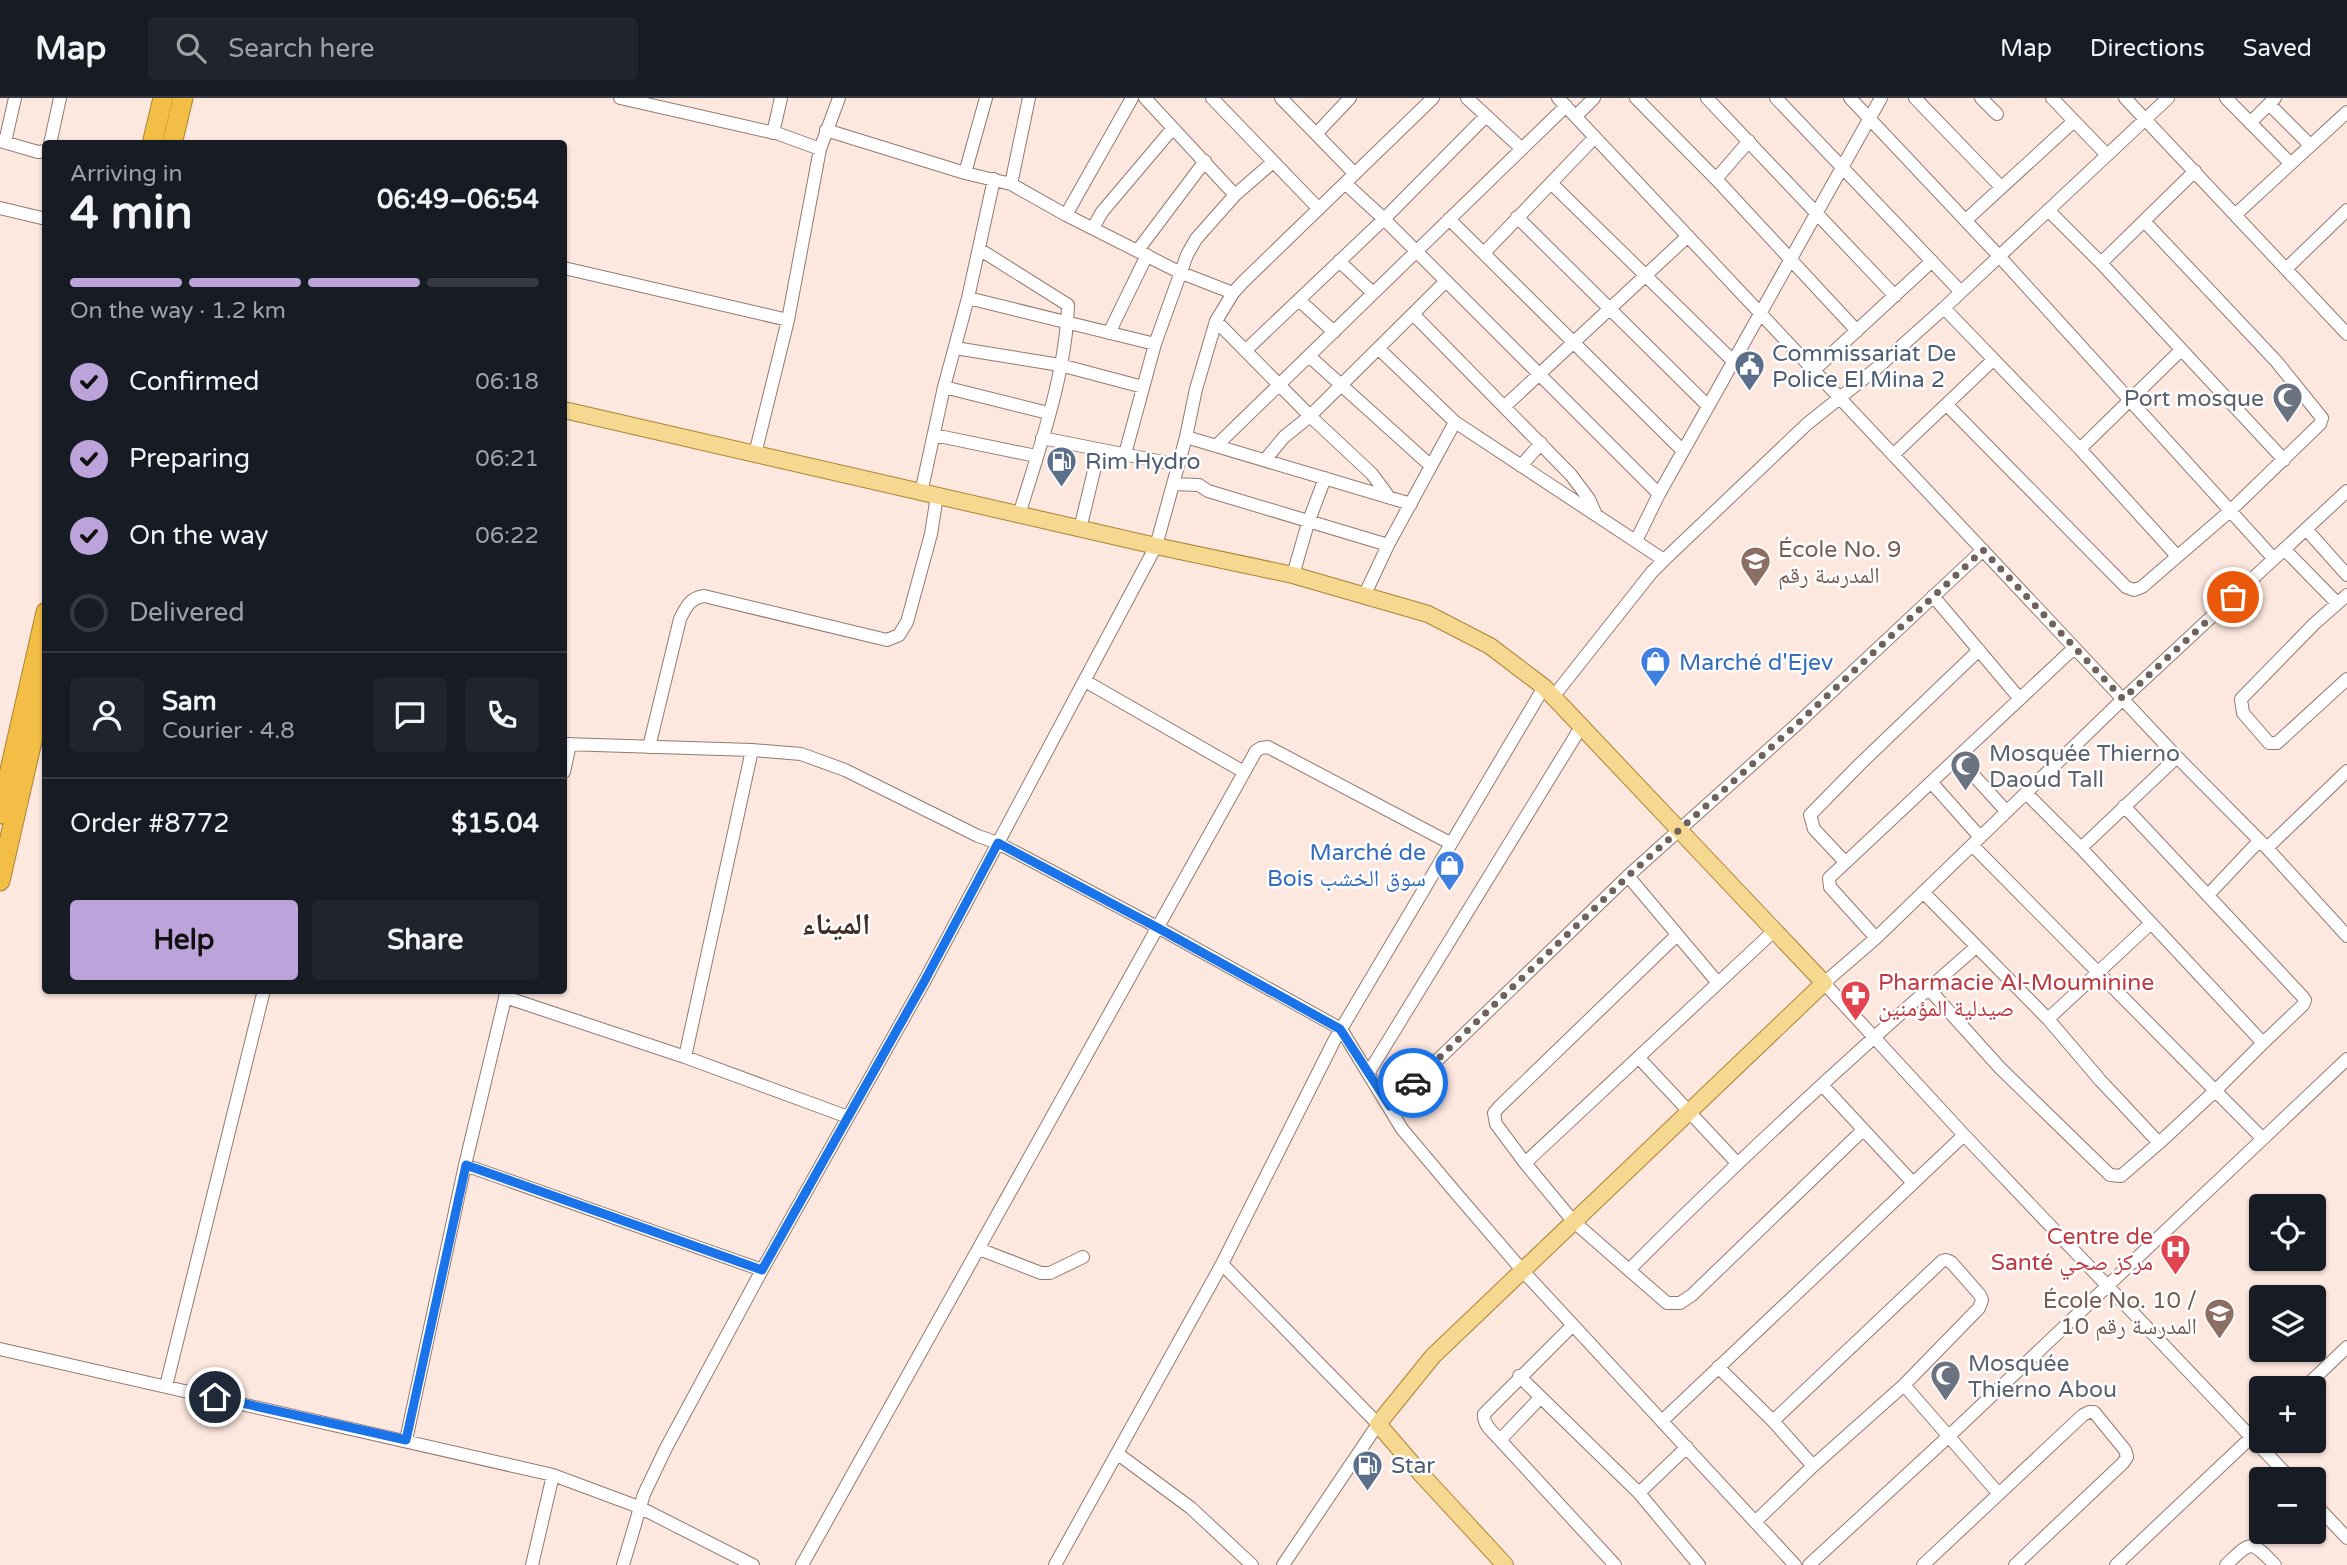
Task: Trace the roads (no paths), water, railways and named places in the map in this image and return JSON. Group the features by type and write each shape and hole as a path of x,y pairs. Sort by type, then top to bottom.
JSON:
{"highway":[{"path":"153,140 163,98"},
{"path":"173,140 183,98"},
{"path":"0,814 42,630"},
{"path":"0,881 41,723"}],"main road":[{"path":"567,411 1156,547 1293,575 1428,614 1490,646 1548,692 1824,983 1433,1356 1378,1424 1505,1565"}],"street":[{"path":"15,98 2,141 42,152"},
{"path":"51,140 60,98"},
{"path":"622,98 773,133 820,149"},
{"path":"773,133 781,98"},
{"path":"755,454 788,320 820,149 839,98"},
{"path":"965,173 986,98"},
{"path":"1011,184 1029,98"},
{"path":"1066,215 1132,98"},
{"path":"1145,98 1235,195"},
{"path":"1212,98 1318,208"},
{"path":"1281,98 1316,134 1384,219 1658,494"},
{"path":"1316,134 1350,98"},
{"path":"623,1565 649,1480 762,1270 924,982 1156,547 1216,321 1233,293 1433,98"},
{"path":"1467,98 1522,149"},
{"path":"1576,116 1594,98"},
{"path":"1707,98 1895,296"},
{"path":"1776,98 1961,292"},
{"path":"1850,98 1966,220 2274,559"},
{"path":"1636,541 1658,494 1881,98"},
{"path":"1915,98 2001,187"},
{"path":"1981,98 1997,114"},
{"path":"2052,98 2107,155"},
{"path":"2125,98 2347,334"},
{"path":"1055,1565 1222,1264 1340,1029 1450,843 1548,692 1664,560 1838,397 1877,368 1961,292 2168,98"},
{"path":"2226,98 2290,163"},
{"path":"1644,101 1857,331"},
{"path":"2250,123 2273,101 2310,145"},
{"path":"1216,446 1522,149 1562,102 2347,936"},
{"path":"2235,215 2347,112"},
{"path":"1246,350 1384,219 1486,116"},
{"path":"1966,220 2074,121"},
{"path":"1093,228 1109,204 1173,128"},
{"path":"826,130 965,173 1011,184 1180,272 1233,293"},
{"path":"1484,253 1595,137"},
{"path":"1716,179 1749,141"},
{"path":"1109,333 1143,253 1205,161"},
{"path":"1125,454 1155,344 1180,272 1196,239 1235,195 1273,162"},
{"path":"2101,263 2194,172"},
{"path":"649,747 680,619 688,603 695,598 704,596 887,640 899,635 907,622 931,534 929,494 934,435 994,179"},
{"path":"1550,183 1734,362"},
{"path":"0,208 42,218"},
{"path":"2048,210 2101,263 2284,460"},
{"path":"2286,269 2347,210"},
{"path":"1517,217 1708,406"},
{"path":"1449,219 1683,451"},
{"path":"1947,405 2126,587 2134,590 2142,587 2230,511 2320,424 2322,418 2276,361 2144,221"},
{"path":"1505,406 1688,236"},
{"path":"979,249 1068,305 1060,365 1019,515"},
{"path":"1339,261 1373,293"},
{"path":"1814,370 1932,261"},
{"path":"567,269 788,320"},
{"path":"1265,460 1284,437 1310,416 1446,281"},
{"path":"968,298 1155,344"},
{"path":"1299,300 1334,332"},
{"path":"1944,307 2080,449 2177,556"},
{"path":"1414,315 1541,443 1584,491 1596,515"},
{"path":"1216,321 1372,474 1389,497"},
{"path":"956,348 1060,365 1143,387"},
{"path":"1379,349 1454,422 1664,560"},
{"path":"2080,449 2181,349"},
{"path":"1308,356 1431,466"},
{"path":"1893,455 1993,360"},
{"path":"944,387 1048,413"},
{"path":"1365,594 1454,422"},
{"path":"934,435 1036,456"},
{"path":"1186,437 1411,504"},
{"path":"1042,438 1178,465"},
{"path":"1521,466 1541,443"},
{"path":"1080,529 1099,450"},
{"path":"1293,575 1325,478"},
{"path":"1173,484 1199,485 1208,491 1308,523 1388,545"},
{"path":"2249,1425 1964,1135 1824,983 1876,938 2123,699 2347,491"},
{"path":"2306,529 2347,575"},
{"path":"2284,549 2342,599 2241,699 2242,709 2269,743 2280,743 2347,679"},
{"path":"1390,1106 1628,876 1796,725 1983,550"},
{"path":"1933,596 2020,699"},
{"path":"1876,938 1830,887 1829,878 2074,648"},
{"path":"1846,862 1814,829 1810,816 1979,650"},
{"path":"1085,681 1244,772"},
{"path":"1369,1072 1581,727"},
{"path":"567,744 801,754 845,770 978,836 998,843 1340,1029 1402,1129 1522,1270 1796,1565"},
{"path":"802,1565 1256,751 1268,747 1450,843"},
{"path":"685,1057 752,750"},
{"path":"2081,848 2176,757"},
{"path":"1958,758 2006,811"},
{"path":"2209,894 2347,771"},
{"path":"1931,782 1976,841 2098,972 2262,1138"},
{"path":"2026,793 2263,1043"},
{"path":"1928,988 2000,1068 2110,1175 2121,1176 2215,1091 2298,1011 2305,1000 2209,894 2124,806"},
{"path":"1628,876 1718,983"},
{"path":"1923,892 2048,1019 2159,1143"},
{"path":"2048,1019 2150,924"},
{"path":"1525,1163 1775,930"},
{"path":"1678,935 1494,1114 1496,1124 1573,1221 1667,1303 1680,1303 1692,1295 1863,1130"},
{"path":"1629,1270 1737,1163 1873,1036 1976,947"},
{"path":"166,1386 263,994"},
{"path":"406,1440 506,994 848,1117"},
{"path":"1639,1058 1737,1163"},
{"path":"1809,1565 2347,1059"},
{"path":"1822,1084 1913,1184"},
{"path":"1662,1421 1964,1135"},
{"path":"466,1165 762,1270"},
{"path":"979,1249 1041,1273 1050,1273 1083,1257"},
{"path":"1755,1522 1904,1385 1982,1304 1980,1295 1951,1262 1942,1261 1773,1421"},
{"path":"1222,1264 1378,1424 1283,1565"},
{"path":"1573,1325 1519,1376 1485,1413 1485,1423 1615,1565"},
{"path":"2317,1376 2347,1347"},
{"path":"0,1349 553,1475 639,1507 753,1565"},
{"path":"1718,1367 1773,1421 1813,1466"},
{"path":"1519,1376 1639,1493 1699,1565"},
{"path":"1904,1385 1998,1493"},
{"path":"1500,1440 1540,1398"},
{"path":"1923,1565 2082,1415 2094,1412 2125,1450 2127,1457 2015,1565"},
{"path":"2116,1565 2249,1439"},
{"path":"1639,1493 1687,1447"},
{"path":"1118,1454 1191,1508 1249,1564"},
{"path":"532,1565 553,1475"},
{"path":"2326,1516 2347,1538"},
{"path":"2226,1565 2244,1548 2250,1546 2259,1548 2275,1565"}],"place":[{"name":"Commissariat De Police El Mina 2","path":"1749,393"},
{"name":"Port mosque","path":"2287,425"},
{"name":"Rim Hydro","path":"1062,488"},
{"name":"École No. 9 المدرسة رقم","path":"1755,589"},
{"name":"Marché d'Ejev","path":"1656,689"},
{"name":"Mosquée Thierno Daoud Tall","path":"1966,793"},
{"name":"Marché de Bois سوق الخشب","path":"1449,892"},
{"name":"Pharmacie Al-Mouminine صيدلية المؤمنين","path":"1855,1022"},
{"name":"Centre de Santé مركز صحي","path":"2176,1276"},
{"name":"École No. 10 / المدرسة رقم 10","path":"2220,1340"},
{"name":"Mosquée Thierno Abou","path":"1945,1403"},
{"name":"Star","path":"1368,1492"}],"district":[{"name":"الميناء","path":"836,924"}]}
